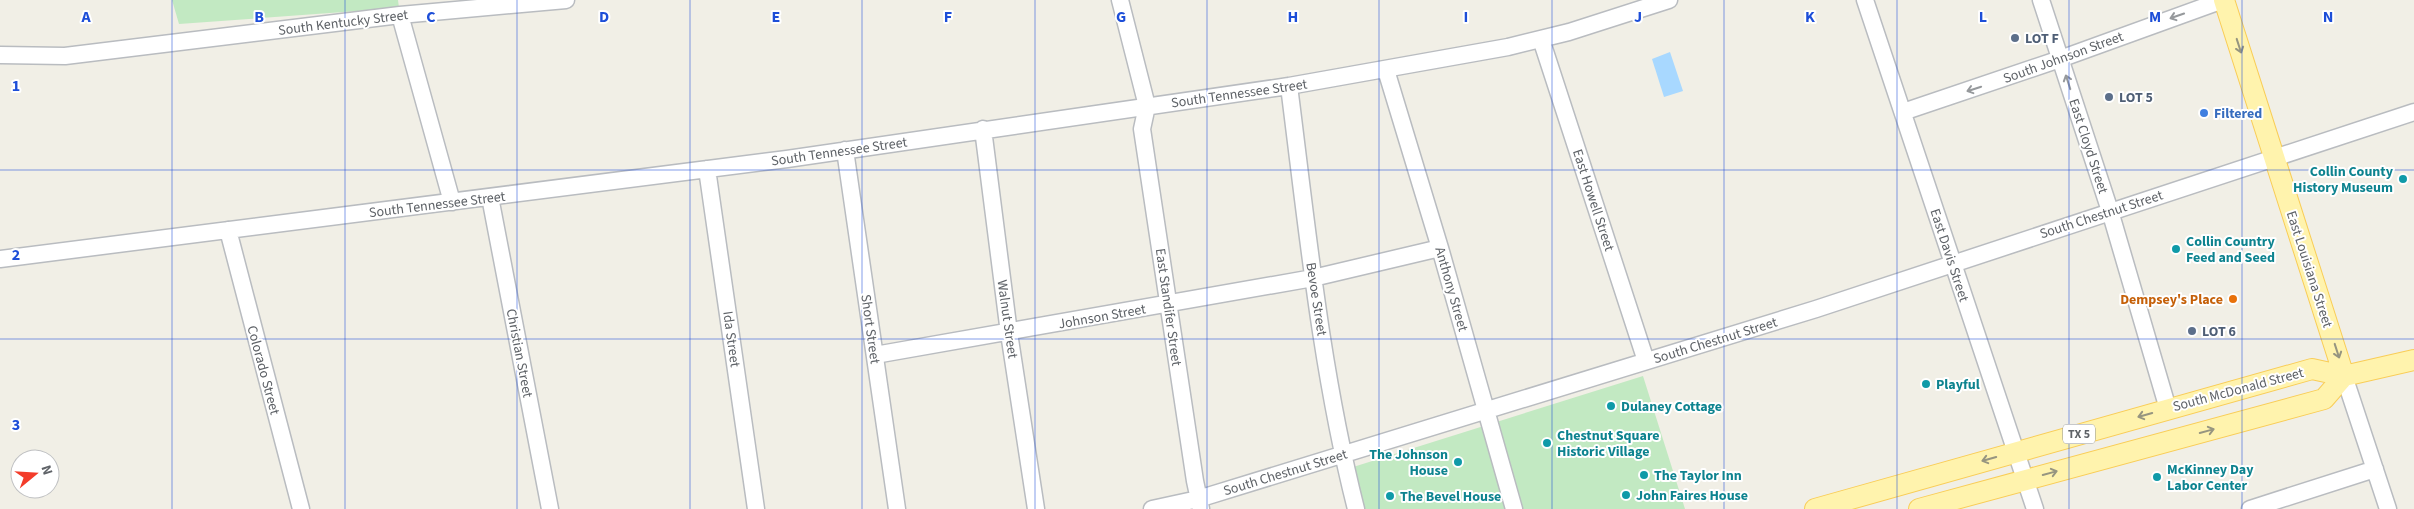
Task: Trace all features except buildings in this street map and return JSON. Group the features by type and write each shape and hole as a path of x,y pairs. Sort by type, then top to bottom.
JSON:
{"main road":[{"name":"East Louisiana Street","path":"2223,0 2344,376"},
{"name":"TX 5","path":"1918,509 2324,399 2344,376 2414,360"},
{"name":"South McDonald Street","path":"1815,509 2312,368 2344,376"}],"street":[{"name":"South Kentucky Street","path":"0,55 65,56 400,15 566,0"},
{"path":"1120,0 1147,106"},
{"name":"South Tennessee Street","path":"0,259 845,150 1289,86 1468,55 1541,39 1669,0"},
{"name":"East Davis Street","path":"1865,0 2035,509"},
{"name":"East Cloyd Street","path":"2041,0 2110,211 2168,409"},
{"name":"South Johnson Street","path":"1903,112 2060,59 2223,0"},
{"path":"400,15 452,202"},
{"name":"East Howell Street","path":"1541,39 1646,361"},
{"name":"Anthony Street","path":"1386,70 1440,248 1514,509"},
{"name":"Bevoe Street","path":"1289,86 1313,278 1342,454 1356,509"},
{"name":"East Standifer Street","path":"1147,106 1142,128 1200,504"},
{"name":"South Chestnut Street","path":"1152,509 1200,504 1342,454 1816,309 2414,112"},
{"name":"Walnut Street","path":"982,129 1009,333 1036,509"},
{"name":"Short Street","path":"845,150 897,509"},
{"name":"Ida Street","path":"708,168 756,509"},
{"name":"Christian Street","path":"490,197 550,509"},
{"name":"Colorado Street","path":"228,230 301,509"},
{"path":"1313,278 1440,248"},
{"name":"Johnson Street","path":"1009,333 1313,278"},
{"path":"875,355 1009,333"},
{"name":"East Louisiana Street","path":"2344,376 2388,509"},
{"path":"2250,509 2374,469"}],"green space":[{"path":"172,0 398,0 399,8 179,24"},
{"name":"Chestnut Square Historic Village","path":"1643,376 1685,509 1361,509 1350,468"}],"water":[{"path":"1670,52 1683,91 1664,97 1652,59"}],"place":[{"name":"LOT F","path":"2015,38"},
{"name":"LOT 5","path":"2109,97"},
{"name":"Filtered","path":"2204,113"},
{"name":"Collin County History Museum","path":"2403,179"},
{"name":"Collin Country Feed and Seed","path":"2176,249"},
{"name":"Dempsey's Place","path":"2233,299"},
{"name":"LOT 6","path":"2192,331"},
{"name":"Playful","path":"1926,384"},
{"name":"Dulaney Cottage","path":"1611,406"},
{"name":"Chestnut Square Historic Village","path":"1547,443"},
{"name":"The Johnson House","path":"1458,462"},
{"name":"The Taylor Inn","path":"1644,475"},
{"name":"McKinney Day Labor Center","path":"2157,477"},
{"name":"John Faires House","path":"1626,495"},
{"name":"The Bevel House","path":"1390,496"}]}
